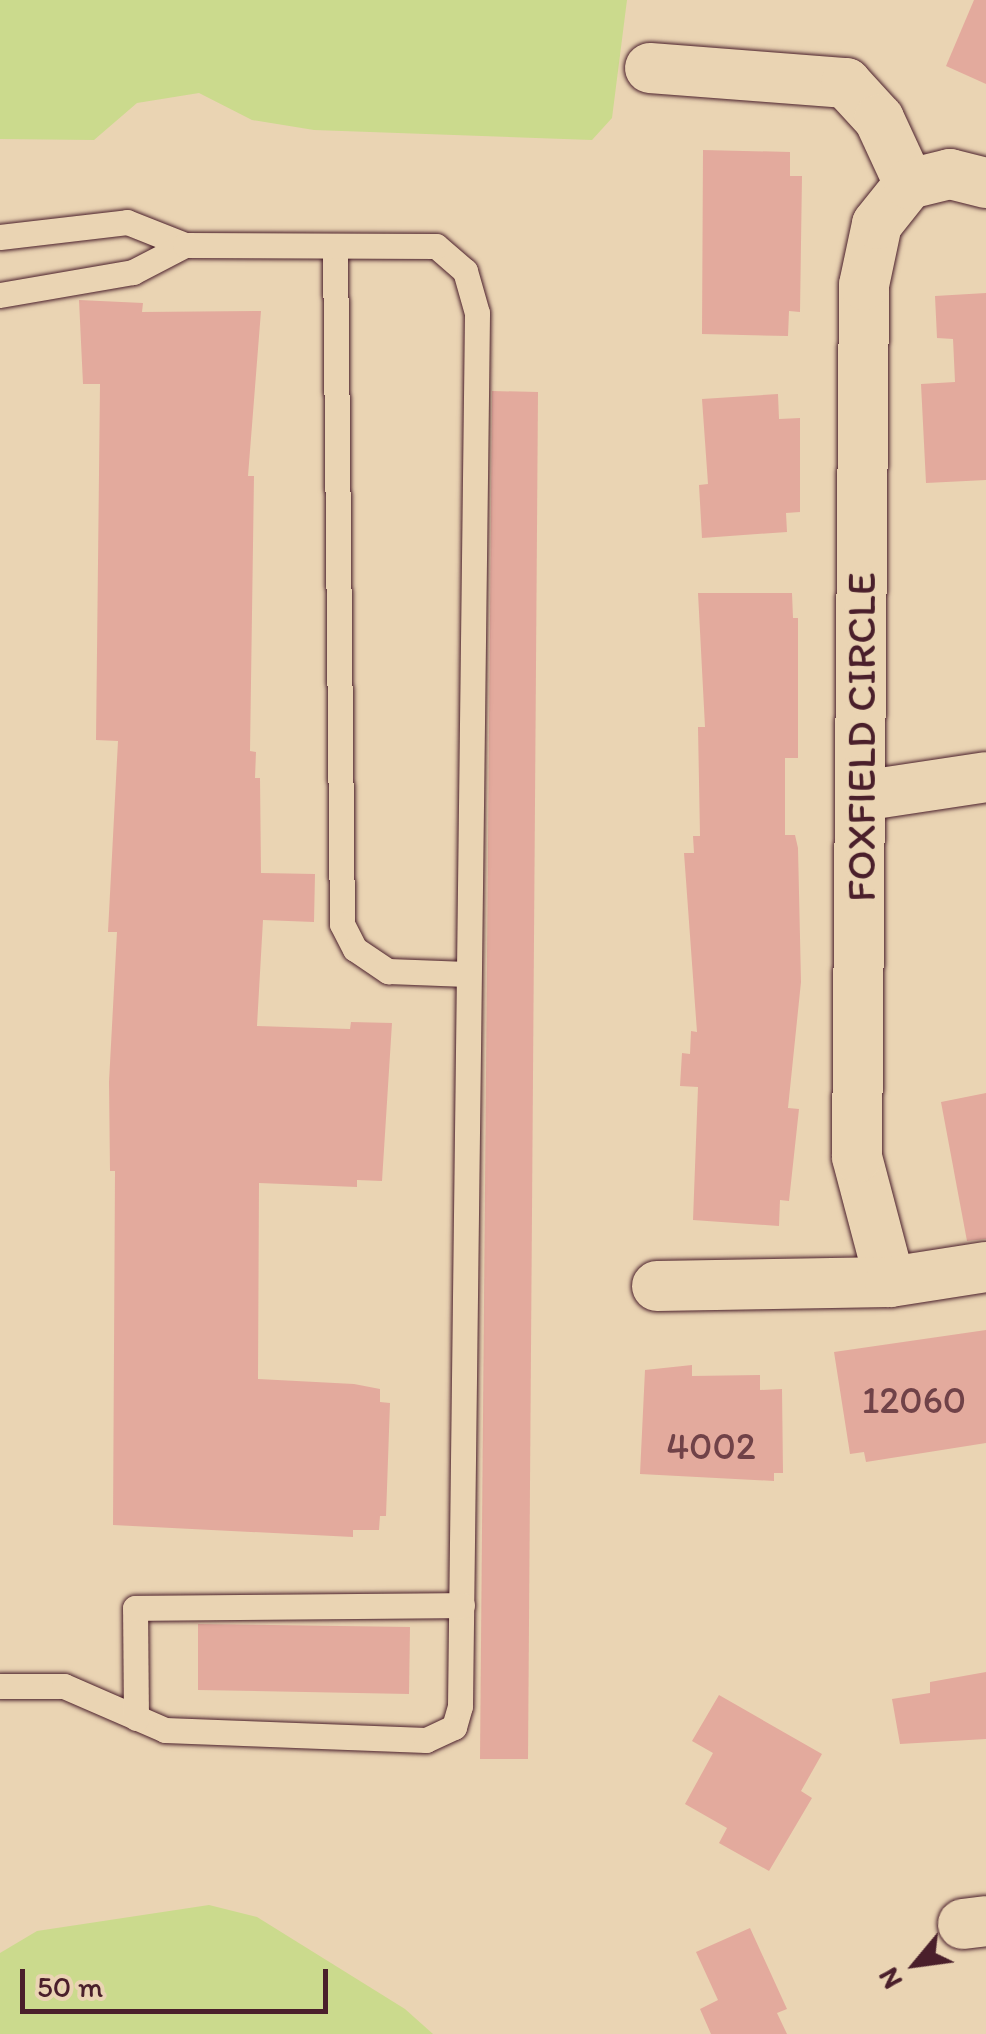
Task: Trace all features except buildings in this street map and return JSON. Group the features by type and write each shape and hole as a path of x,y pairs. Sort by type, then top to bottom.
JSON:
{"street":[{"path":"650,68 846,83 880,118 908,184 950,174 986,183"},
{"name":"FOXFIELD CIRCLE","path":"890,1282 857,1157 864,285 877,224 908,184"},
{"path":"861,796 986,776"},
{"path":"657,1286 890,1282 986,1267"}],"lane":[{"path":"0,236 127,222 185,245 436,246 465,270 478,313 462,1605 460,1706 454,1727 426,1740 166,1730 64,1686 0,1686"},
{"path":"0,295 133,272 185,245"},
{"path":"335,247 342,924 356,950 388,970 467,974"},
{"path":"136,1718 135,1608 462,1605"}],"green space":[{"path":"0,0 627,0 612,118 592,140 314,130 252,120 199,93 137,103 94,140 0,139"},
{"path":"209,1905 257,1917 405,2009 433,2034 0,2034 0,1953 37,1931"}]}
